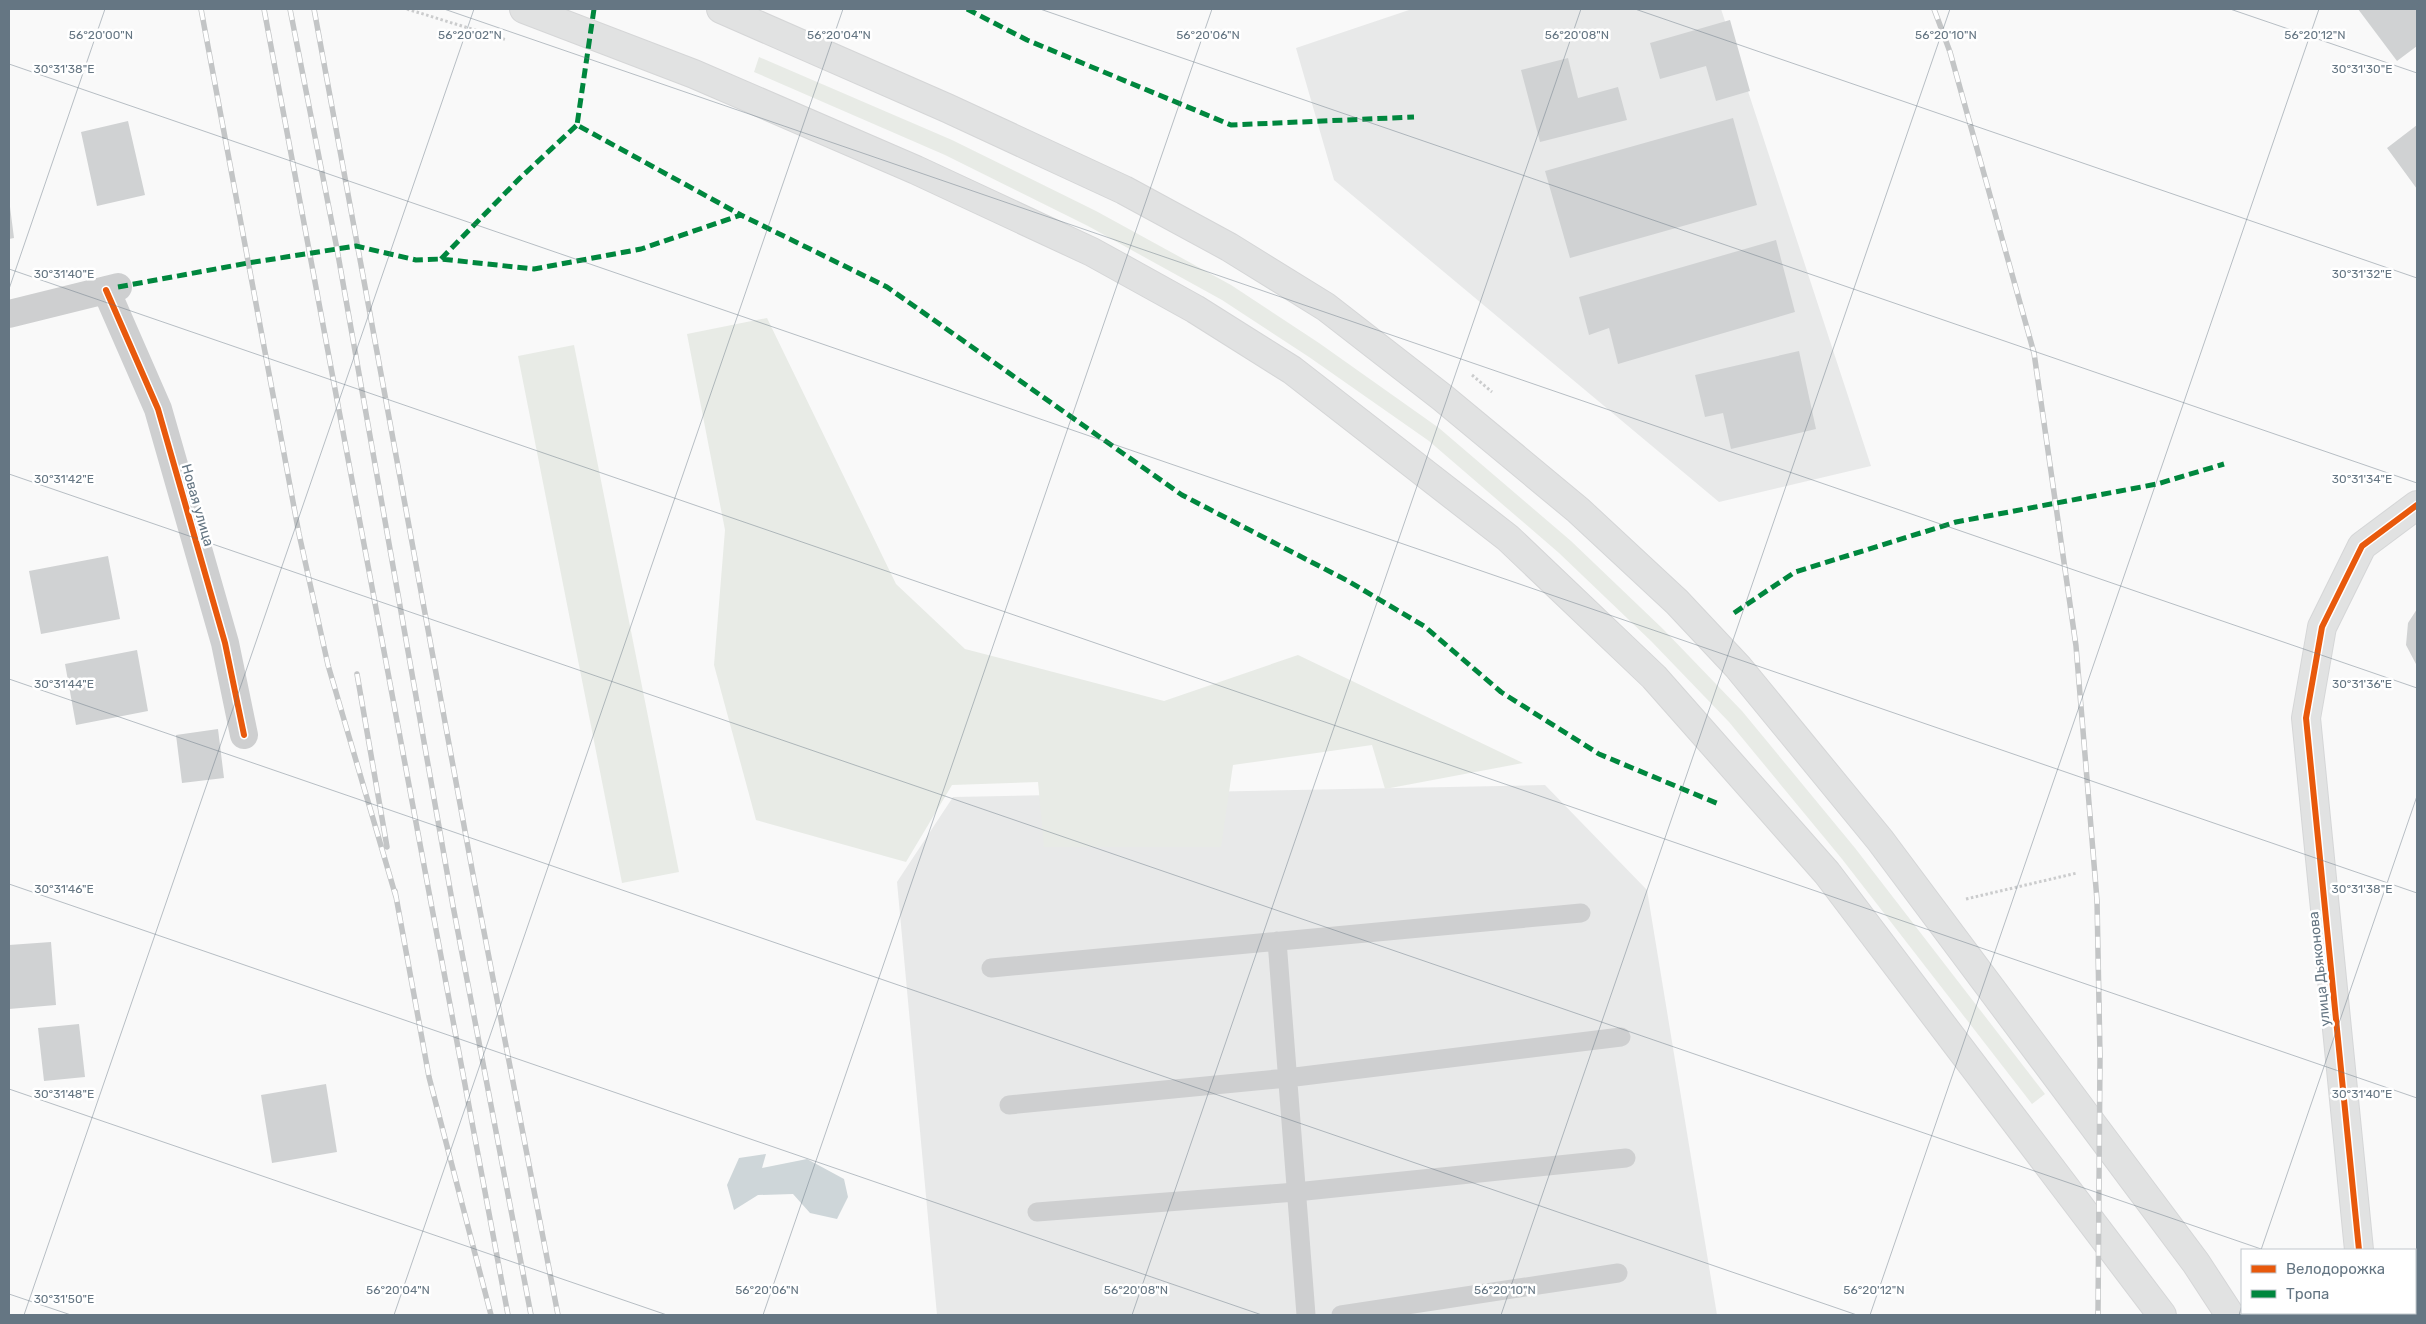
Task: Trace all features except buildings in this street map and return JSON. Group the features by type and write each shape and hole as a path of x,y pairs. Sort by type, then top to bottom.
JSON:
{"main road":[{"path":"524,9 694,74 916,170 1092,252 1195,310 1292,370 1508,538 1654,677 1827,873 2162,1315"},
{"path":"721,9 947,108 1124,190 1229,247 1326,307 1443,398 1578,510 1677,602 1738,667 1880,840 2178,1239 2230,1315"},
{"name":"улица Дьяконова","path":"2359,1249 2306,718 2322,627 2362,546 2417,505"}],"street":[{"name":"Новая улица","path":"9,314 112,288 158,409 225,642 244,735"}],"lane":[{"path":"991,968 1581,913"},
{"path":"1277,941 1306,1315"},
{"path":"1009,1105 1287,1078 1621,1036"},
{"path":"1037,1212 1296,1192 1626,1158"},
{"path":"1341,1315 1618,1273"}],"path":[{"path":"1961,901 2077,873"}],"shaded area":[{"path":"1412,9 1721,9 1871,466 1719,502 1334,180 1296,48"},
{"path":"759,57 952,140 1096,211 1231,285 1319,343 1439,428 1571,541 1663,629 1742,711 1855,848 2045,1094 2032,1104 1842,859 1729,722 1651,641 1559,553 1429,441 1309,357 1222,300 1088,226 945,155 754,72"},
{"path":"767,318 896,584 965,649 1164,701 1298,655 1523,763 1385,789 1372,745 1233,765 1221,847 1044,847 1038,782 952,785 906,862 756,820 714,665 725,530 687,334"},
{"path":"574,345 679,872 622,883 518,356"},
{"path":"1545,785 1647,890 1717,1315 937,1315 897,882 953,797"},
{"path":"766,1154 762,1168 807,1159 844,1179 848,1197 837,1219 810,1213 793,1194 758,1195 734,1210 727,1185 739,1158"}],"railway":[{"path":"201,9 299,534 328,665 396,897"},
{"path":"264,9 508,1315"},
{"path":"290,9 337,249 453,906 531,1315"},
{"path":"314,9 474,880 558,1315"},
{"path":"1934,9 1950,52 2034,353 2076,646 2097,900 2100,1056 2098,1315"},
{"path":"357,674 387,847"},
{"path":"395,891 429,1077 491,1315"}],"marked path":[{"path":"594,9 577,125 741,215"},
{"path":"967,9 1027,40 1231,125 1414,117"},
{"path":"441,259 520,178 577,125"},
{"path":"118,287 248,263 356,246 416,260 441,259 534,269 641,249 741,215 887,287 1182,495 1348,581 1424,626 1501,692 1599,754 1721,805"},
{"path":"1734,613 1795,572 1956,522 2157,484 2224,464"}],"cycle path":[{"path":"106,290 158,409 225,643 244,735"},
{"path":"2359,1249 2306,718 2322,627 2362,546 2417,505"}]}
